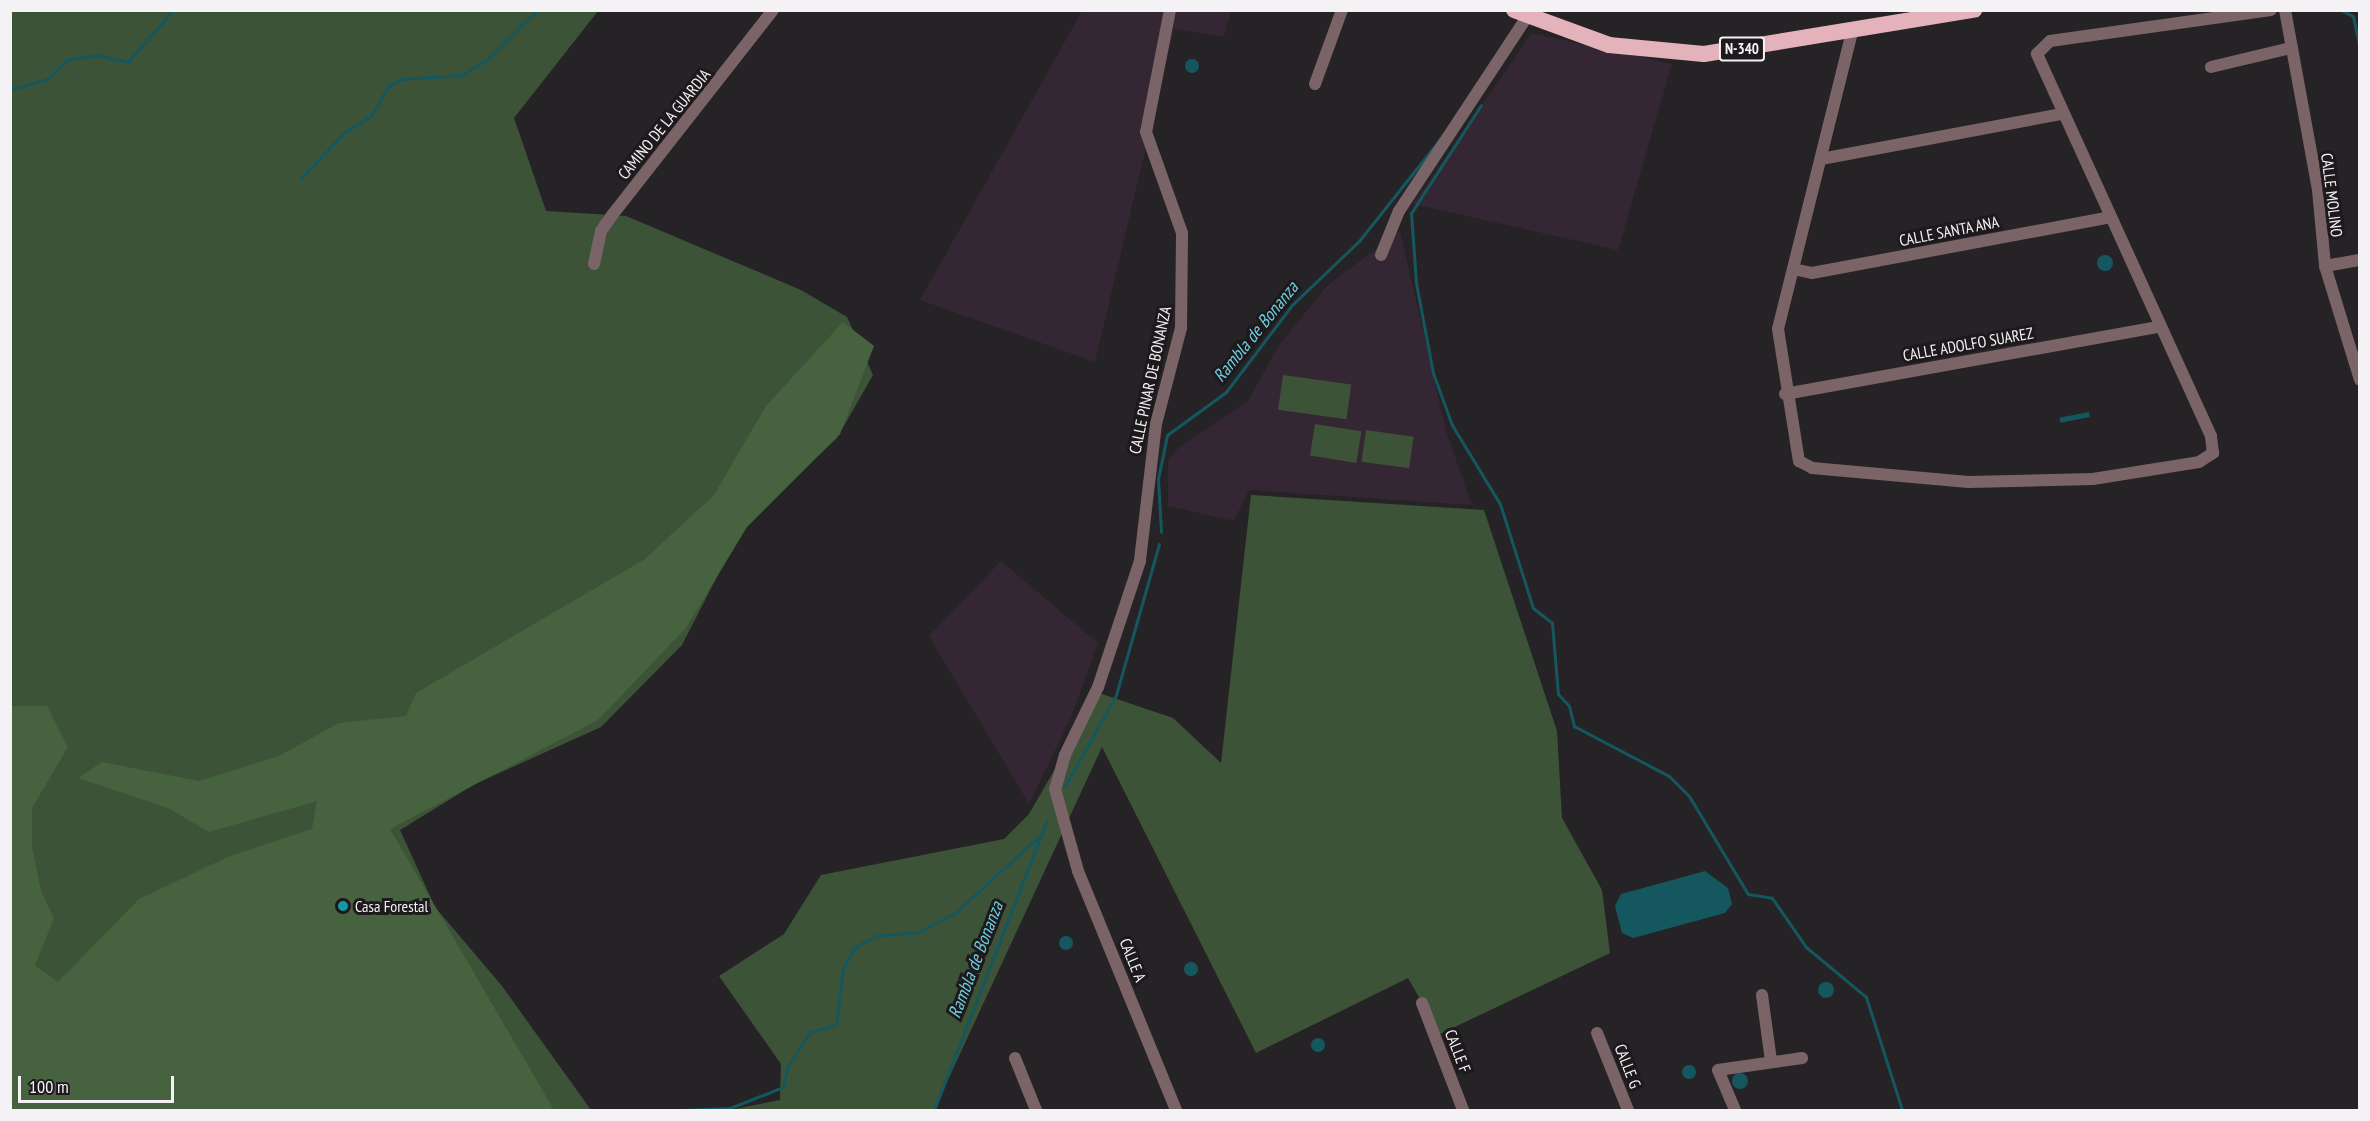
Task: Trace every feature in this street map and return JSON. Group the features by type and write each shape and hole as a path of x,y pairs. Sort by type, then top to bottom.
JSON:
{"highway":[{"name":"N-340","path":"1521,14 1585,39 1662,52 1704,54 1852,32 1974,10"}],"street":[{"name":"CAMINO DE LA GUARDIA","path":"594,264 601,231 773,10"},
{"name":"CALLE PINAR DE BONANZA","path":"1061,821 1058,773 1098,687 1140,561 1156,424 1181,328 1182,233 1146,132 1170,10"},
{"path":"1316,84 1342,10"},
{"path":"1852,32 1778,329 1793,449 1812,468 1978,482 2093,479 2199,462 2213,453 2211,436 2157,327 2037,54 2050,41 2271,10"},
{"name":"CALLE MOLINO","path":"2285,10 2318,190 2325,266 2360,380"},
{"path":"1380,255 1399,211 1521,14"},
{"path":"2211,67 2291,48"},
{"path":"1821,159 2062,114"},
{"name":"CALLE SANTA ANA","path":"1793,269 1812,273 2110,217"},
{"path":"2325,266 2360,260"},
{"name":"CALLE ADOLFO SUAREZ","path":"1785,394 2157,327"},
{"name":"CALLE A","path":"1061,821 1172,1109"},
{"path":"1762,995 1771,1061"},
{"name":"CALLE F","path":"1422,1003 1463,1110"},
{"name":"CALLE G","path":"1598,1033 1628,1110"},
{"path":"1016,1058 1036,1110"},
{"path":"1735,1110 1718,1070 1803,1058"}],"shaded area":[{"path":"1082,11 1231,11 1224,37 1174,29 1095,362 920,300"},
{"path":"1532,33 1672,64 1618,250 1413,204"},
{"path":"1400,231 1446,431 1472,505 1249,490 1234,521 1168,506 1168,461 1179,447 1248,401 1279,345 1327,286"},
{"path":"1001,561 1098,643 1071,718 1029,804 929,636"}],"green space":[{"path":"10,11 598,11 514,118 546,211 626,216 801,290 847,317 873,375 837,438 742,528 682,645 601,727 475,784 400,830 435,907 502,986 591,1110 11,1110"},
{"path":"843,322 874,346 840,434 747,527 686,628 598,720 390,829 554,1110 11,1110 11,706 47,706 68,747 32,808 32,847 41,891 54,918 35,965 58,982 139,899 230,856 312,829 317,801 209,832 168,808 78,778 102,762 199,781 279,756 339,723 406,716 416,693 645,559 714,495 766,406"},
{"path":"1283,375 1351,385 1346,419 1278,410"},
{"path":"1315,424 1361,431 1356,463 1310,456"},
{"path":"1366,430 1414,437 1409,468 1362,462"},
{"path":"1251,495 1484,510 1557,731 1562,818 1602,890 1610,953 1440,1034 1408,978 1256,1053 1102,747 934,1110 730,1110 780,1100 781,1064 719,976 784,934 821,875 1004,839 1029,814 1099,693 1173,718 1221,763"}],"water":[{"path":"1192,59 1197,61 1199,66 1197,71 1192,73 1187,71 1185,66 1187,61"},
{"path":"2102,255 2108,255 2113,263 2111,269 2102,271 2097,266 2097,260"},
{"path":"2089,412 2090,417 2061,423 2060,418"},
{"path":"1705,871 1728,888 1732,904 1725,913 1633,938 1622,933 1615,906 1621,894"},
{"path":"1066,936 1071,938 1073,943 1071,948 1066,950 1061,948 1059,943 1061,938"},
{"path":"1191,962 1196,964 1198,969 1196,974 1191,976 1186,974 1184,969 1186,964"},
{"path":"1826,982 1832,984 1834,990 1832,996 1826,998 1820,996 1818,990 1820,984"},
{"path":"1318,1038 1323,1040 1325,1045 1323,1050 1318,1052 1313,1050 1311,1045 1313,1040"},
{"path":"1689,1065 1694,1067 1696,1072 1694,1077 1689,1079 1684,1077 1682,1072 1684,1067"},
{"path":"1740,1073 1746,1075 1748,1081 1746,1087 1740,1089 1734,1087 1732,1081 1734,1075"}],"waterway":[{"path":"10,90 47,79 69,59 98,55 128,62 173,10"},
{"path":"301,178 345,132 371,116 388,87 401,79 462,75 489,58 537,10"},
{"path":"2341,10 2353,16 2360,48"},
{"path":"1481,105 1411,213 1416,283 1433,373 1452,425 1500,504 1533,608 1552,623 1558,694 1569,706 1574,726 1669,776 1689,796 1748,894 1772,898 1806,947 1866,997 1902,1110"},
{"name":"Rambla de Bonanza","path":"1161,532 1158,479 1167,435 1226,392 1292,305 1359,241 1444,134"},
{"name":"Rambla de Bonanza","path":"1065,786 1116,695 1159,544"},
{"name":"Rambla de Bonanza","path":"934,1110 1047,820"},
{"path":"684,1110 730,1108 783,1087 788,1066 810,1032 836,1025 843,968 855,947 876,936 918,932 955,913 1038,837"},
{"path":"644,1110 684,1110"}],"place":[{"name":"Casa Forestal","path":"343,906"}]}
